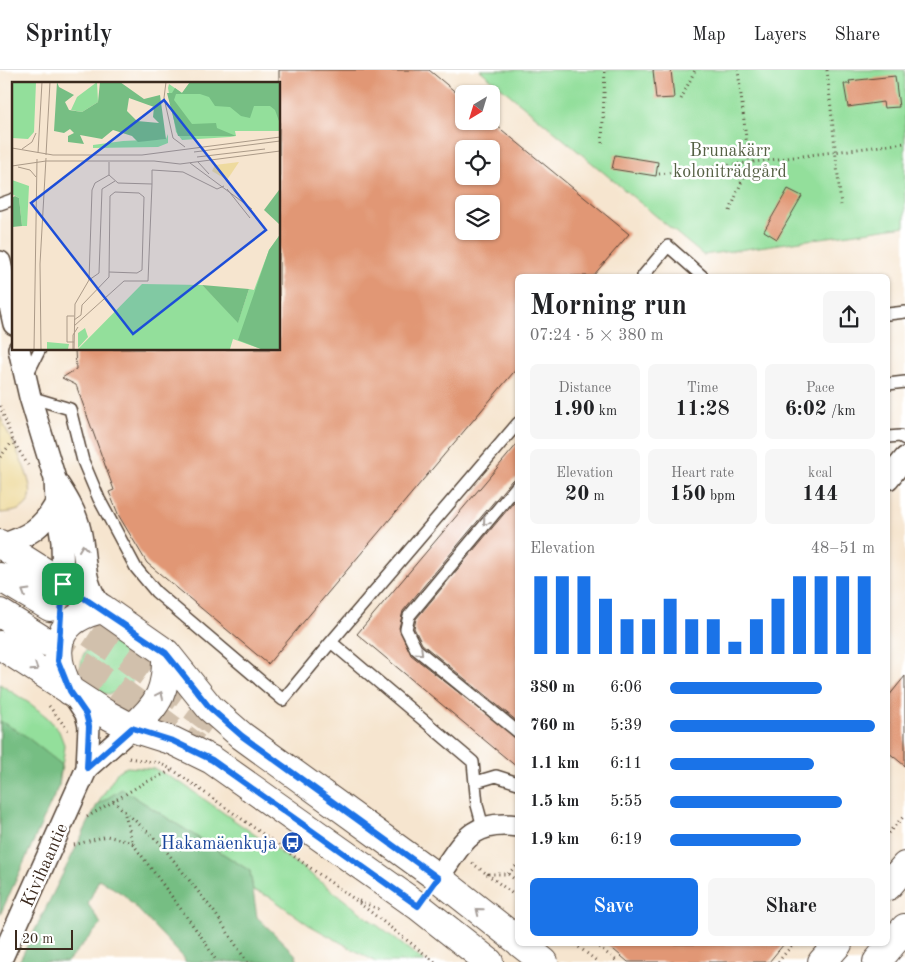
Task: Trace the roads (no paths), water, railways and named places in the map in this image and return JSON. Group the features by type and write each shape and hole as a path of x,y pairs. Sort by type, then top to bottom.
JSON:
{"main road":[{"path":"1,544 103,609 166,653 210,708 242,736 438,878 515,939"},
{"path":"0,577 50,607"},
{"path":"63,584 53,640 58,661 70,691"},
{"path":"53,640 78,617 103,609"},
{"path":"0,613 53,640"},
{"path":"0,645 70,691 132,728 173,741 212,760 418,906 489,962"},
{"path":"132,728 154,707 161,696 165,683 166,653"},
{"path":"890,884 905,866"},
{"path":"418,906 438,878"},
{"path":"877,962 905,928"},
{"path":"524,946 544,962"},
{"path":"822,962 836,946"}],"street":[{"path":"0,262 12,315"},
{"path":"35,350 28,387 55,479 77,518 86,580 91,594 103,609"},
{"path":"890,477 905,458"},
{"path":"55,479 56,502 62,542 63,584"},
{"path":"1,544 29,535 39,528 48,517 56,502"},
{"name":"Kivihaantie","path":"0,962 87,768 89,726 86,714 70,691"},
{"name":"Kivihaantie","path":"87,768 132,728"},
{"path":"438,878 464,839 483,827 494,825 515,826"}],"lane":[{"path":"0,204 12,200"},
{"path":"645,274 668,246 700,274"},
{"path":"890,314 905,312"},
{"path":"890,384 905,382"},
{"path":"28,387 70,409 83,462 99,500 136,568 156,592 283,700 515,427"},
{"path":"890,437 900,436 905,439"},
{"path":"515,489 409,616 406,629 416,649 515,730"},
{"path":"331,642 473,762 478,805 483,827"},
{"path":"476,782 496,776 515,782"}],"tunnel":[{"path":"55,610 120,653 218,725"},
{"path":"46,642 105,680 196,747"}],"place":[{"name":"Hakamäenkuja","path":"293,843"}],"park label":[{"name":"Brunakärr koloniträdgård","path":"730,160"}]}
